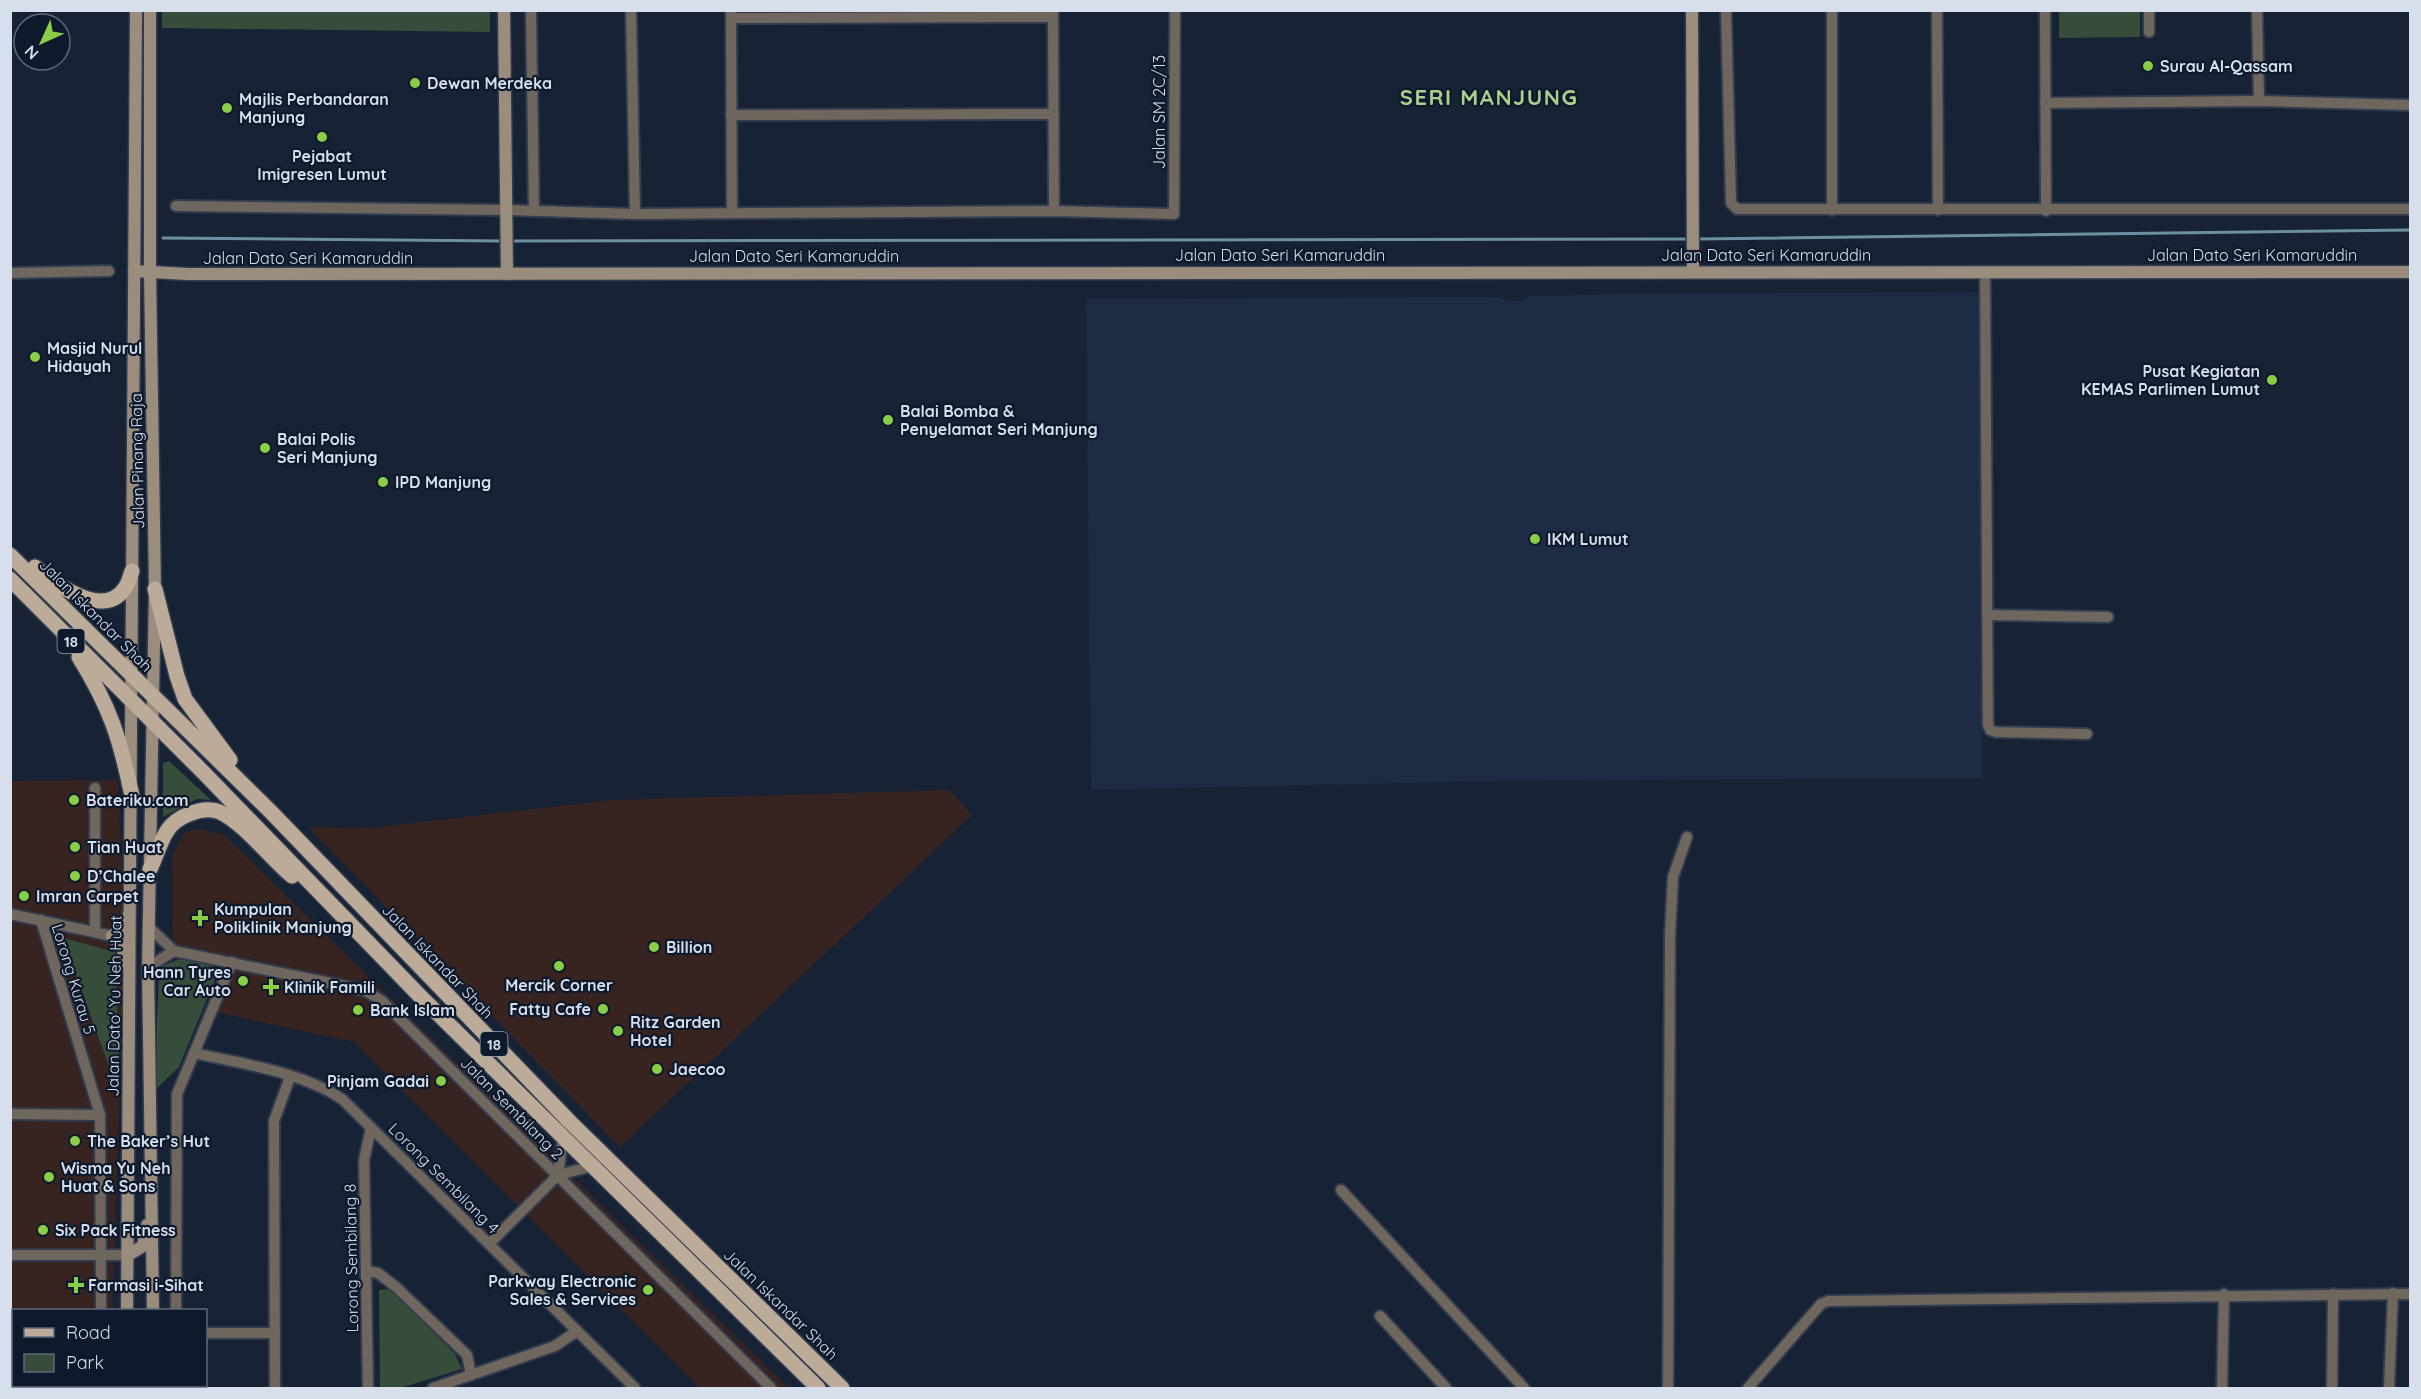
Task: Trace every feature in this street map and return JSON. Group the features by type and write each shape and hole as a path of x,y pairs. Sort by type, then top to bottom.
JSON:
{"main road":[{"name":"Jalan Pinang Raja","path":"132,702 131,402 136,10"},
{"name":"Jalan Pinang Raja","path":"150,10 150,272 155,589 152,721"},
{"path":"504,10 507,274"},
{"path":"1692,10 1693,272"},
{"name":"Jalan Dato Seri Kamaruddin","path":"134,271 507,274 2410,272"},
{"path":"131,402 153,402"},
{"path":"10,546 49,579 74,595 87,599 105,600 120,594 132,571"},
{"name":"Jalan Iskandar Shah","path":"10,555 271,812 570,1122 842,1389"},
{"name":"Jalan Iskandar Shah","path":"10,579 348,922 814,1387"},
{"path":"155,589 172,659 185,699 271,812"},
{"path":"58,627 96,684 111,714 121,741 132,796"},
{"name":"Jalan Dato' Yu Neh Huat","path":"127,1309 132,702"},
{"name":"Jalan Dato' Yu Neh Huat","path":"152,721 148,967 153,1309"},
{"path":"150,869 167,830 177,820 189,813 218,811 348,922"},
{"path":"131,976 122,947 112,936 124,926 132,908"},
{"path":"128,1255 139,1250 146,1239 152,1179"}],"street":[{"path":"531,10 534,211"},
{"path":"632,10 635,214"},
{"name":"Jalan SM 2C/13","path":"1054,211 1174,214 1175,10"},
{"path":"1726,10 1732,207 2046,211 2410,209"},
{"path":"1832,10 1832,210"},
{"path":"1936,10 1938,210"},
{"path":"2045,10 2046,211"},
{"path":"2149,10 2149,32"},
{"path":"2257,10 2259,101"},
{"path":"176,206 635,214 1054,211 1053,14 731,14 732,212"},
{"path":"2046,103 2259,101 2410,105"},
{"path":"731,115 1052,114"},
{"path":"10,273 110,272"},
{"path":"1985,272 1990,730 2087,734"},
{"path":"1987,615 2108,617"},
{"path":"95,932 96,788"},
{"path":"1668,1389 1670,934 1673,877 1687,837"},
{"path":"10,914 112,936"},
{"name":"Lorong Kurau 5","path":"41,920 100,1115"},
{"path":"148,967 162,956 174,951 149,927"},
{"name":"Jalan Sembilang 2","path":"174,951 372,994 390,1008 771,1389"},
{"path":"176,1309 175,1112 177,1094 232,962"},
{"name":"Lorong Sembilang 4","path":"194,1053 290,1077 325,1088 342,1099 635,1389"},
{"path":"275,1389 274,1121 290,1077"},
{"path":"10,1113 100,1115"},
{"name":"Jalan Dato' Yu Neh Huat","path":"100,1115 101,1309"},
{"name":"Lorong Sembilang 8","path":"368,1389 364,1160 371,1128"},
{"path":"558,1176 563,1137"},
{"path":"489,1244 558,1176 593,1166"},
{"path":"1341,1190 1524,1389"},
{"path":"10,1255 128,1255"},
{"path":"366,1271 378,1273 396,1287 466,1355 471,1375"},
{"path":"2389,1389 2393,1293"},
{"path":"1748,1389 1821,1304 1828,1301 2224,1294 2410,1294"},
{"path":"2222,1389 2224,1294"},
{"path":"2332,1389 2333,1294"},
{"path":"1380,1316 1446,1389"},
{"path":"433,1389 555,1346 577,1331"},
{"path":"207,1334 275,1333"}],"shaded area":[{"name":"IKM Lumut","path":"1981,292 1982,778 1486,781 1091,790 1086,299 1499,297 1505,300 1522,301 1528,296 1667,293"},
{"path":"118,780 125,937 112,1309 12,1309 12,1387 109,1388 11,1388 10,781"},
{"path":"949,790 972,815 620,1147 308,827 370,828 611,800"},
{"path":"199,829 223,834 788,1388 700,1388 354,1042 206,1010 224,969 173,955 172,855 185,832"}],"green space":[{"path":"162,11 490,11 490,32 162,28"},
{"path":"2059,11 2140,11 2140,37 2059,38"},
{"path":"169,761 211,800 197,799 163,817 163,763"},
{"path":"63,938 115,952 120,1085 116,1086"},
{"path":"179,959 211,964 216,977 179,1067 154,1091 159,974 163,966"},
{"path":"391,1289 455,1354 462,1369 400,1388 380,1388 379,1290"}],"waterway":[{"path":"1698,239 2410,230"},
{"path":"163,238 503,241"},
{"path":"510,241 1691,239"}],"place":[{"name":"Surau Al-Qassam","path":"2148,66"},
{"name":"Dewan Merdeka","path":"415,83"},
{"name":"Majlis Perbandaran Manjung","path":"227,108"},
{"name":"Pejabat Imigresen Lumut","path":"322,137"},
{"name":"Masjid Nurul Hidayah","path":"35,357"},
{"name":"Pusat Kegiatan KEMAS Parlimen Lumut","path":"2272,380"},
{"name":"Balai Bomba & Penyelamat Seri Manjung","path":"888,420"},
{"name":"Balai Polis Seri Manjung","path":"265,448"},
{"name":"IPD Manjung","path":"383,482"},
{"name":"IKM Lumut","path":"1535,539"},
{"name":"Bateriku.com","path":"74,800"},
{"name":"Tian Huat","path":"75,847"},
{"name":"D’Chalee","path":"75,876"},
{"name":"Imran Carpet","path":"24,896"},
{"name":"Kumpulan Poliklinik Manjung","path":"200,918"},
{"name":"Billion","path":"654,947"},
{"name":"Mercik Corner","path":"559,966"},
{"name":"Hann Tyres Car Auto","path":"243,981"},
{"name":"Klinik Famili","path":"271,987"},
{"name":"Fatty Cafe","path":"603,1009"},
{"name":"Bank Islam","path":"358,1010"},
{"name":"Ritz Garden Hotel","path":"618,1031"},
{"name":"Jaecoo","path":"657,1069"},
{"name":"Pinjam Gadai","path":"441,1081"},
{"name":"The Baker’s Hut","path":"75,1141"},
{"name":"Wisma Yu Neh Huat & Sons","path":"49,1177"},
{"name":"Six Pack Fitness","path":"43,1230"},
{"name":"Farmasi i-Sihat","path":"76,1285"},
{"name":"Parkway Electronic Sales & Services","path":"648,1290"}],"district":[{"name":"SERI MANJUNG","path":"1489,97"}]}
